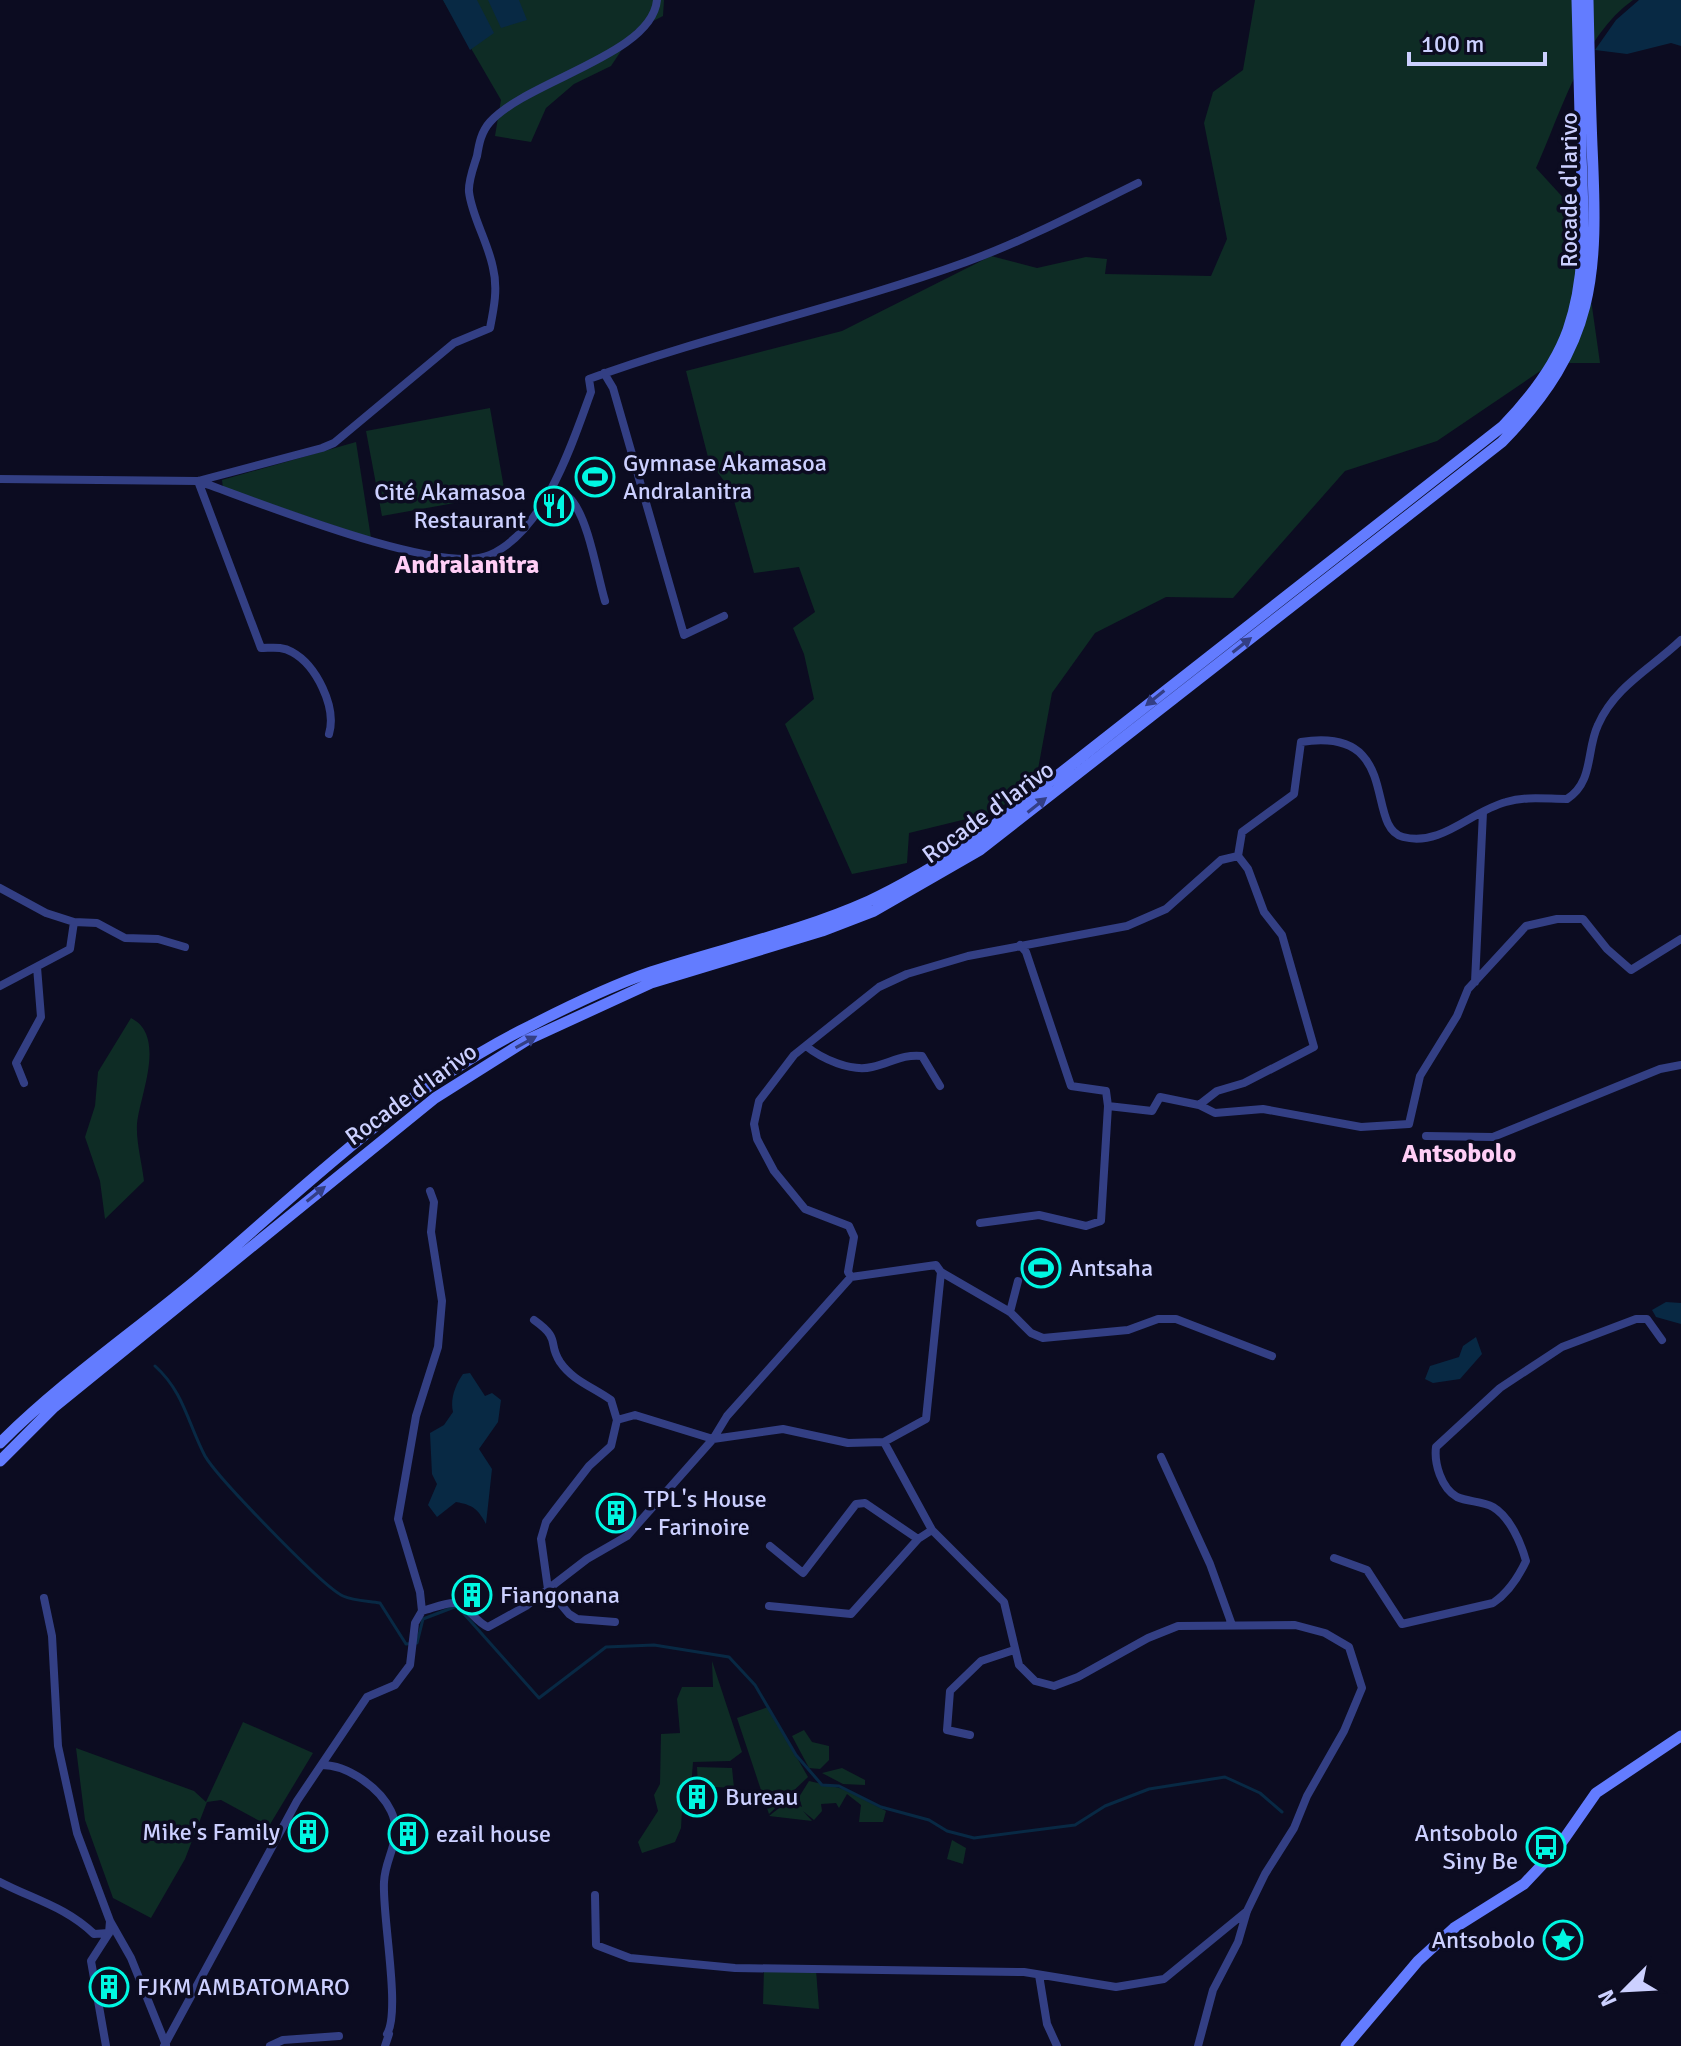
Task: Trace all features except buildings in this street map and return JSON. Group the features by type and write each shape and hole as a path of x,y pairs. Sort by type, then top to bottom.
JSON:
{"main road":[{"name":"Rocade d'Iarivo","path":"0,1443 71,1379 424,1090 526,1028 590,997 648,973 818,921 870,900 926,871 974,841 1503,426 1526,402 1552,363 1567,332 1576,301 1583,248 1577,0"},
{"name":"Rocade d'Iarivo","path":"0,1461 53,1408 435,1098 527,1040 592,1008 651,983 822,931 874,911 933,880 980,850 1502,442 1546,393 1581,322 1590,287 1595,216 1588,0"},
{"path":"1346,2046 1418,1961 1468,1917 1524,1884 1557,1849 1596,1793 1681,1736"}],"street":[{"path":"0,479 198,481 334,443 444,350 490,328 496,298 494,269 469,190 481,135 490,122 526,93 601,58 639,35 656,10 657,0"},
{"path":"198,481 374,541 439,558 463,560 490,555 517,535 550,492 591,392 589,379 647,357 849,300 966,262 1034,234 1138,183"},
{"path":"604,373 613,388 684,635 724,616"},
{"path":"198,481 261,648 282,647 311,667 330,713 329,734"},
{"path":"550,492 563,494 572,501 580,515 605,601"},
{"path":"1199,1105 1217,1091 1244,1083 1314,1047 1282,935 1264,912 1254,881 1238,856 1242,832 1294,794 1298,746 1304,741 1343,745 1368,761 1379,783 1385,819 1403,837 1433,837 1505,802 1537,797 1567,799 1574,794 1589,766 1598,724 1612,702 1636,676 1681,640"},
{"path":"1475,982 1483,812"},
{"path":"851,1277 848,1272 854,1237 849,1226 805,1209 790,1194 763,1154 754,1124 765,1092 794,1055 879,987 937,965 1020,945 1074,938 1127,926 1182,899 1221,860 1238,856"},
{"path":"0,888 46,913 74,922 97,923 125,938 158,939 185,947"},
{"path":"1108,1106 1152,1111 1160,1097 1199,1105 1215,1113 1263,1109 1361,1127 1409,1124 1420,1076 1475,982 1526,926 1557,919 1583,919 1607,949 1631,970 1681,939"},
{"path":"0,986 70,949 74,922"},
{"path":"980,1223 1039,1215 1086,1226 1101,1221 1108,1106 1106,1091 1071,1086 1026,952 1020,945"},
{"path":"24,1083 16,1063 41,1017 37,967"},
{"path":"806,1046 828,1060 862,1068 901,1056 922,1056 940,1086"},
{"path":"1426,1136 1493,1137 1660,1069 1681,1065"},
{"path":"166,2046 278,1835 322,1765 367,1697 395,1685 410,1665 422,1611 398,1519 416,1416 438,1347 442,1301 431,1232 434,1202 430,1191"},
{"path":"422,1611 452,1602 488,1627 548,1589 587,1559 627,1536 713,1439 727,1416 851,1277 936,1265 941,1272 1010,1312 1031,1333 1043,1338 1128,1330 1158,1319 1176,1319 1272,1356"},
{"path":"617,1420 635,1415 713,1439 783,1429 848,1443 884,1442 926,1419 941,1272"},
{"path":"1010,1312 1018,1281"},
{"path":"1334,1558 1367,1570 1402,1624 1479,1610 1493,1603 1504,1595 1522,1569 1526,1561 1523,1550 1504,1515 1493,1507 1458,1497 1446,1487 1435,1457 1436,1447 1500,1388 1562,1347 1636,1319 1647,1319 1662,1340"},
{"path":"534,1320 548,1330 556,1341 560,1361 581,1385 611,1400 617,1420 611,1446 589,1466 546,1522 541,1539 548,1589 577,1619 615,1622"},
{"path":"884,1442 932,1530 1004,1602 1014,1650 1026,1674 1035,1681 1054,1686 1078,1677 1162,1631 1178,1626 1295,1625 1325,1633 1349,1647 1362,1688 1294,1828 1265,1874 1247,1911 1238,1942 1213,1990 1198,2046"},
{"path":"1161,1457 1210,1564 1232,1625"},
{"path":"770,1546 803,1573 856,1504 865,1503 918,1539"},
{"path":"769,1606 851,1614 918,1539 932,1530"},
{"path":"44,1598 52,1636 58,1746 77,1833 110,1921 131,1958 166,2046"},
{"path":"970,1735 947,1730 950,1691 981,1661 1014,1650"},
{"path":"322,1765 331,1765 371,1784 391,1811 397,1836 383,1880 391,1975 385,2046"},
{"path":"0,1882 32,1899 73,1914 94,1934 109,1933"},
{"path":"595,1895 596,1945 630,1958 735,1968 832,1967 1039,1975 1116,1987 1148,1984 1177,1970 1228,1923 1247,1911"},
{"path":"106,2046 91,1961 109,1933 110,1921"},
{"path":"1039,1975 1047,2024 1057,2046"},
{"path":"270,2046 283,2040 339,2036"}],"green space":[{"path":"443,0 664,0 663,16 635,30 611,66 574,84 546,108 531,142 495,136 501,100"},
{"path":"1255,0 1633,0 1615,15 1586,54 1536,168 1579,215 1600,363 1552,363 1437,441 1345,471 1233,598 1166,597 1095,633 1052,693 1036,780 995,812 909,833 907,863 852,874 785,724 814,699 804,654 793,628 815,612 799,567 754,573 731,490 709,461 686,371 842,331 991,256 1037,268 1086,257 1107,259 1105,274 1211,276 1227,239 1204,123 1213,92 1243,70"},
{"path":"490,408 505,494 382,516 366,431"},
{"path":"356,442 371,538 223,488 222,480"},
{"path":"131,1018 142,1026 150,1052 137,1124 144,1181 105,1219 100,1181 85,1137 95,1106 98,1072"},
{"path":"712,1661 742,1752 730,1761 693,1762 691,1788 683,1792 681,1828 675,1842 642,1853 638,1842 658,1811 654,1795 660,1784 661,1734 680,1733 677,1699 682,1687 713,1687"},
{"path":"768,1707 808,1777 769,1814 737,1718"},
{"path":"243,1722 313,1753 269,1826 221,1800 207,1802 185,1859 151,1918 113,1898 85,1820 76,1748 194,1791 206,1802"},
{"path":"804,1730 812,1742 829,1746 829,1760 820,1769 809,1768 792,1736"},
{"path":"697,1767 732,1768 734,1788 698,1786"},
{"path":"842,1768 865,1780 865,1785 843,1784 822,1773"},
{"path":"809,1781 844,1789 886,1811 883,1822 859,1822 861,1805 847,1794 839,1808 836,1803 821,1804 822,1811 814,1820 803,1811 812,1821 769,1816 788,1801 802,1807 799,1797"},
{"path":"952,1840 966,1848 963,1864 947,1859"},
{"path":"764,1969 816,1970 819,2009 763,2004"}],"water":[{"path":"443,0 477,0 494,33 470,50"},
{"path":"488,0 519,0 527,20 501,28"},
{"path":"1639,0 1681,0 1681,46 1671,43 1627,54 1595,50 1616,20"},
{"name":"Antsaha","path":"1040,1260 1049,1269 1040,1278 1031,1269"},
{"path":"1666,1302 1681,1303 1681,1324 1656,1317 1652,1310"},
{"path":"1476,1337 1482,1354 1460,1379 1433,1383 1425,1379 1430,1366 1459,1357 1463,1346"},
{"path":"470,1373 485,1396 492,1393 501,1400 498,1422 479,1449 492,1469 486,1524 474,1508 467,1505 456,1502 437,1517 428,1505 437,1484 432,1474 430,1433 444,1425 453,1412 456,1388 463,1374"}],"waterway":[{"path":"155,1366 179,1397 205,1456 214,1468 271,1530 332,1588 347,1598 380,1603 406,1644 417,1643 423,1619 457,1606 539,1698 606,1647 654,1645 729,1657 755,1685 796,1755 822,1785 839,1786 881,1807 929,1820 947,1831 974,1838 1075,1825 1105,1806 1149,1789 1225,1777 1260,1793 1282,1812"}],"place":[{"name":"Gymnase Akamasoa Andralanitra","path":"595,477"},
{"name":"Cité Akamasoa Restaurant","path":"554,506"},
{"name":"Antsaha","path":"1041,1268"},
{"name":"TPL's House - Farinoire","path":"616,1513"},
{"name":"Fiangonana","path":"472,1595"},
{"name":"Bureau","path":"697,1797"},
{"name":"Mike's Family","path":"308,1832"},
{"name":"ezail house","path":"408,1834"},
{"name":"Antsobolo Siny Be","path":"1546,1847"},
{"name":"Antsobolo","path":"1563,1940"},
{"name":"FJKM AMBATOMARO","path":"109,1987"}],"district":[{"name":"Andralanitra","path":"467,565"},
{"name":"Antsobolo","path":"1459,1154"}]}
